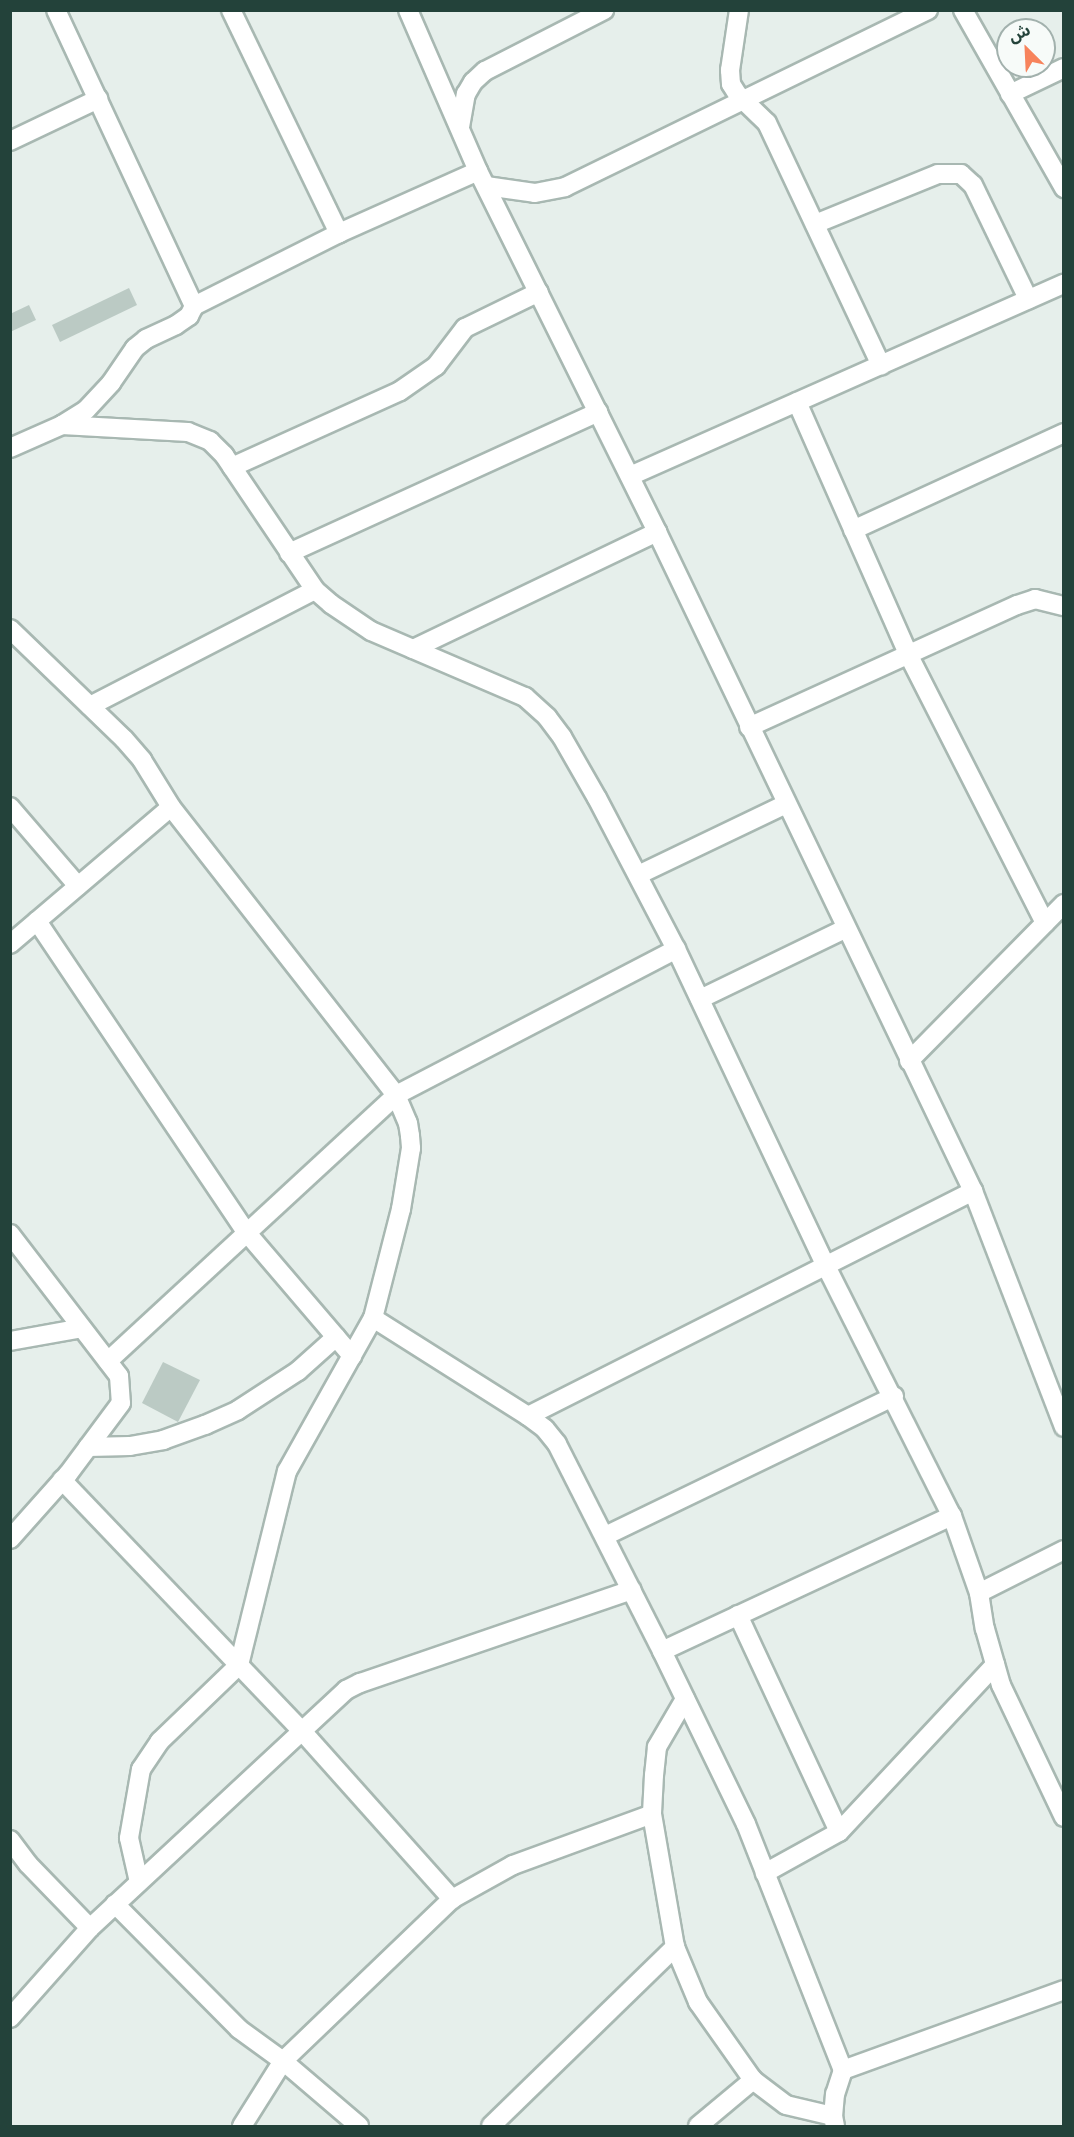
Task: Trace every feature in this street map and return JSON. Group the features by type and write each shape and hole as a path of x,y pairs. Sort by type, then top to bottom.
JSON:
{"street":[{"path":"56,10 194,306"},
{"path":"231,10 339,234"},
{"path":"408,10 482,178 630,476 845,929 973,1191 1064,1427"},
{"path":"460,128 466,94 473,82 485,71 604,10"},
{"path":"739,10 730,70 731,84 744,101 767,123 881,365"},
{"path":"10,448 62,425 86,410 111,383 135,348 146,339 189,316 194,306 339,234 482,178 535,193 552,192 744,101 927,10"},
{"path":"963,10 1064,188"},
{"path":"1010,94 1064,68"},
{"path":"10,141 98,99"},
{"path":"815,224 938,174 961,174 974,185 1028,299"},
{"path":"630,476 1064,284"},
{"path":"232,467 400,391 436,366 465,328 539,292"},
{"path":"797,402 908,654 1045,923"},
{"path":"289,553 598,412"},
{"path":"62,425 188,432 210,441 232,467 315,590 331,604 371,631 525,698 548,717 597,798 676,949 826,1266 894,1396 952,1516 979,1593 995,1665 1064,1817"},
{"path":"853,530 1064,433"},
{"path":"413,649 657,532"},
{"path":"90,706 315,590"},
{"path":"749,727 1017,604 1035,600 1064,606"},
{"path":"10,629 142,760 171,807 396,1095 408,1123 411,1148 401,1209 373,1318 287,1471 281,1487 239,1665 160,1741 141,1769 129,1838 139,1882"},
{"path":"638,875 786,804"},
{"path":"10,807 78,886"},
{"path":"10,944 171,807"},
{"path":"909,1060 1064,904"},
{"path":"37,921 247,1233 352,1356"},
{"path":"700,999 845,929"},
{"path":"108,1361 396,1095 676,949"},
{"path":"528,1416 973,1191"},
{"path":"10,1234 119,1376 122,1402 62,1480 10,1539"},
{"path":"373,1318 528,1416 545,1429 557,1444 605,1536 662,1651 746,1824 843,2070 834,2121 786,2105 753,2080 698,2002 675,1947 652,1814 657,1747 685,1699"},
{"path":"10,1341 82,1328"},
{"path":"88,1447 130,1446 163,1440 205,1425 238,1410 290,1377 336,1337"},
{"path":"605,1536 894,1396"},
{"path":"62,1480 301,1730 452,1899"},
{"path":"662,1651 952,1516"},
{"path":"979,1593 1064,1550"},
{"path":"10,2018 90,1928 226,1803 332,1700 360,1683 631,1590"},
{"path":"738,1615 839,1832"},
{"path":"765,1873 839,1832 995,1665"},
{"path":"242,2127 283,2061 452,1899 513,1864 652,1814"},
{"path":"10,1840 21,1856 90,1928"},
{"path":"115,1904 239,2029 283,2061 359,2127"},
{"path":"491,2127 675,1947"},
{"path":"843,2070 1064,1990"},
{"path":"698,2127 753,2080"}],"building":[{"path":"129,288 137,305 60,342 52,325"},
{"path":"29,305 36,320 10,332 10,314"},
{"path":"163,1362 200,1380 178,1422 142,1403"}]}
